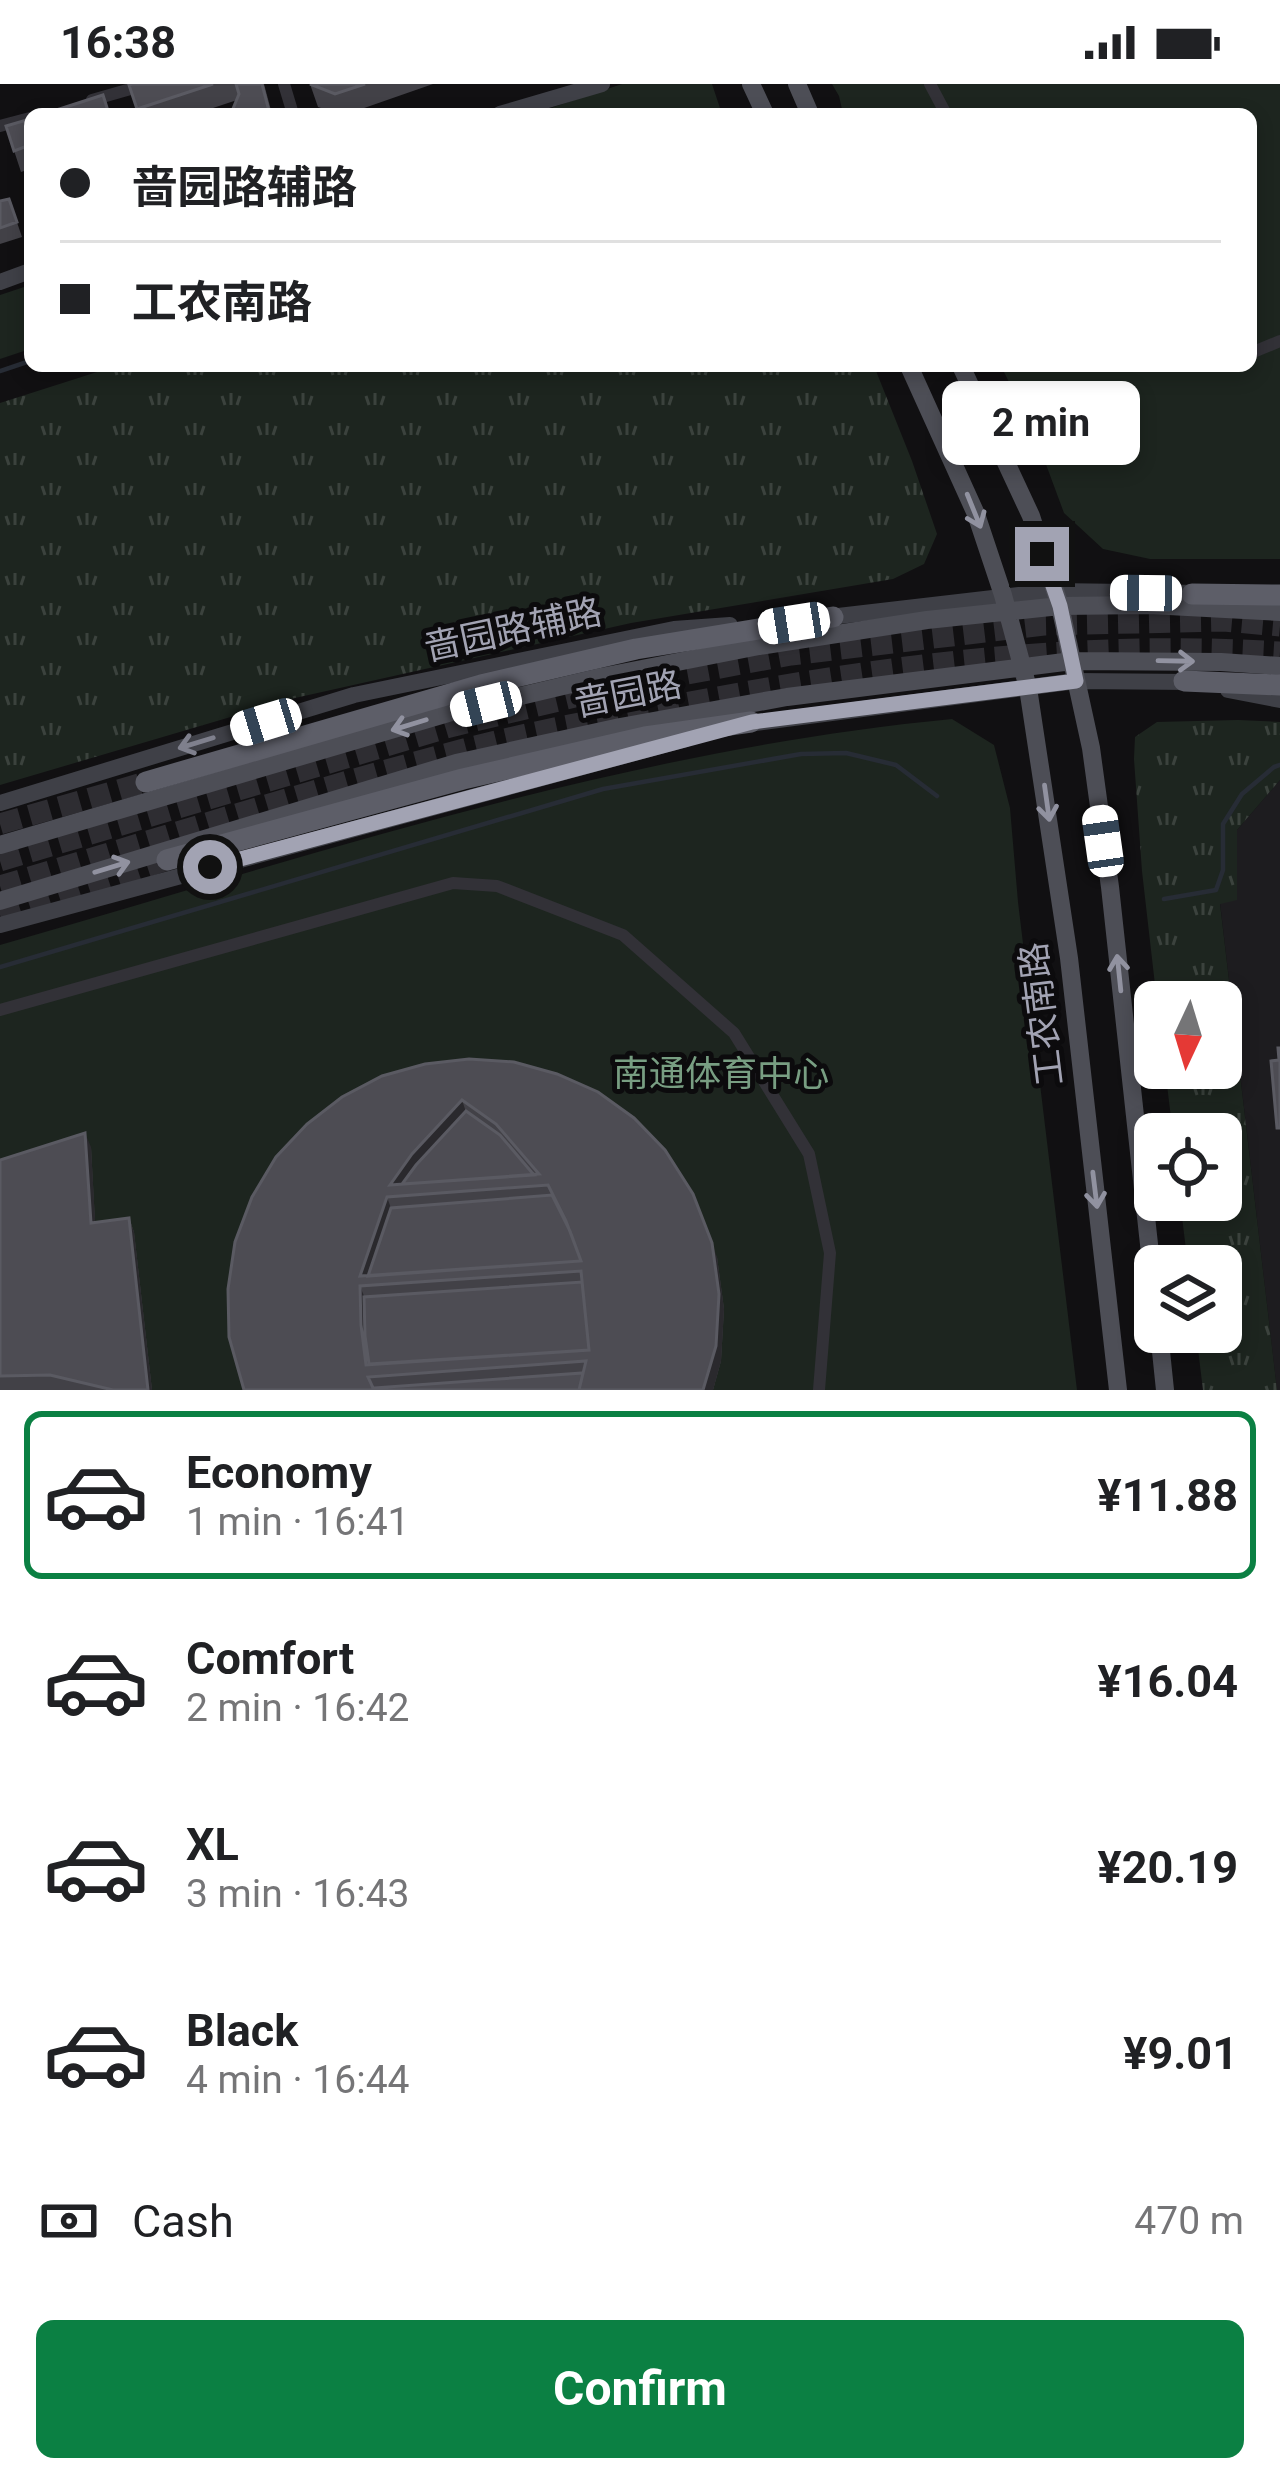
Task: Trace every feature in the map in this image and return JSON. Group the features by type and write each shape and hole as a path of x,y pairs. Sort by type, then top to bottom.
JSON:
{"highway":[{"path":"1192,594 1280,596"},
{"path":"146,782 481,685 636,649 833,617"},
{"path":"1184,681 1280,685"},
{"path":"166,860 463,779 646,737 752,722"}],"main road":[{"name":"工农南路","path":"912,372 976,514 1025,678 1069,958 1118,1390"},
{"path":"964,372 1031,516 1057,598 1091,748 1149,1245"},
{"name":"啬园路","path":"0,845 448,713 759,646 1057,598 1280,612"},
{"name":"啬园路","path":"0,901 456,763 620,727 921,678 1025,678 1072,661 1280,666"},
{"path":"1161,1353 1165,1390"}],"street":[{"path":"88,101 109,90 148,84"},
{"path":"520,108 602,84"},
{"path":"1057,598 1192,594 1280,584"},
{"name":"啬园路辅路","path":"0,803 354,695 674,629 1005,603"},
{"path":"0,925 752,722 1025,678 1184,681 1280,700"},
{"path":"0,1010 453,883 497,886 622,935 734,1033 809,1154 830,1253 819,1390"}],"shaded area":[{"path":"1280,780 1280,1390 1242,1089 1242,981 1229,981 1220,903 1237,899 1237,830"}],"green space":[{"path":"622,84 712,84 720,108 551,108"},
{"path":"832,84 1280,84 1280,559 1150,559 1103,549 1064,513 1034,432 1004,372 1257,372 1257,108 842,108"},
{"path":"24,287 24,351 0,359 0,295"},
{"path":"97,372 876,372 937,534 924,564 893,579 631,623 295,698 0,785 0,403"},
{"name":"南通体育中心","path":"952,719 994,745 1010,808 1077,1390 0,1390 0,945 353,842 590,780 830,734"},
{"path":"1157,722 1280,722 1280,780 1237,830 1237,900 1220,904 1229,981 1155,981 1134,759 1135,737"},
{"path":"1168,1089 1242,1089 1277,1390 1203,1390 1199,1353 1242,1353 1242,1245 1185,1245 1183,1221 1242,1221 1242,1113 1170,1113"}],"building":[{"path":"132,84 213,84 140,108"},
{"path":"236,84 262,84 268,108 233,108 239,94"},
{"path":"310,84 365,84 335,94"},
{"path":"103,95 107,108 63,108"},
{"path":"24,121 24,147 14,151 6,126"},
{"path":"9,199 17,222 0,228 0,201"},
{"path":"1280,1048 1280,1128 1271,1061 1279,1060"},
{"path":"469,1059 514,1062 557,1074 598,1092 634,1118 665,1150 693,1194 712,1243 719,1294 716,1346 703,1390 579,1390 586,1361 368,1377 374,1390 244,1390 229,1337 228,1289 235,1242 252,1197 276,1157 342,1097 382,1076","holes":["462,1100 496,1124 539,1174 390,1185","548,1185 581,1261 360,1276 387,1197","581,1271 589,1350 366,1365 360,1286"]},
{"path":"466,1111 500,1135 534,1175 402,1184 416,1165"},
{"path":"85,1133 91,1223 129,1218 148,1390 113,1390 50,1375 0,1376 0,1160"},
{"path":"552,1195 581,1261 368,1276 391,1208"},
{"path":"582,1282 589,1350 369,1364 364,1297"},
{"path":"583,1373 579,1390 373,1388"}],"waterway":[{"path":"0,371 24,363"},
{"path":"0,967 603,789 801,754 846,753 896,765 937,796"},
{"path":"1164,899 1216,890 1223,870 1223,824 1242,794 1280,765"}],"tunnel":[{"path":"0,861 450,727 621,686 791,655 1044,625 1224,621 1280,626"},
{"path":"0,886 480,745 751,691 901,668 1052,653 1127,649 1280,652"},
{"path":"0,824 146,782"},
{"path":"0,915 167,860"}],"route":[{"path":"210,867 752,722 1076,681 1060,606 1042,554"}]}
